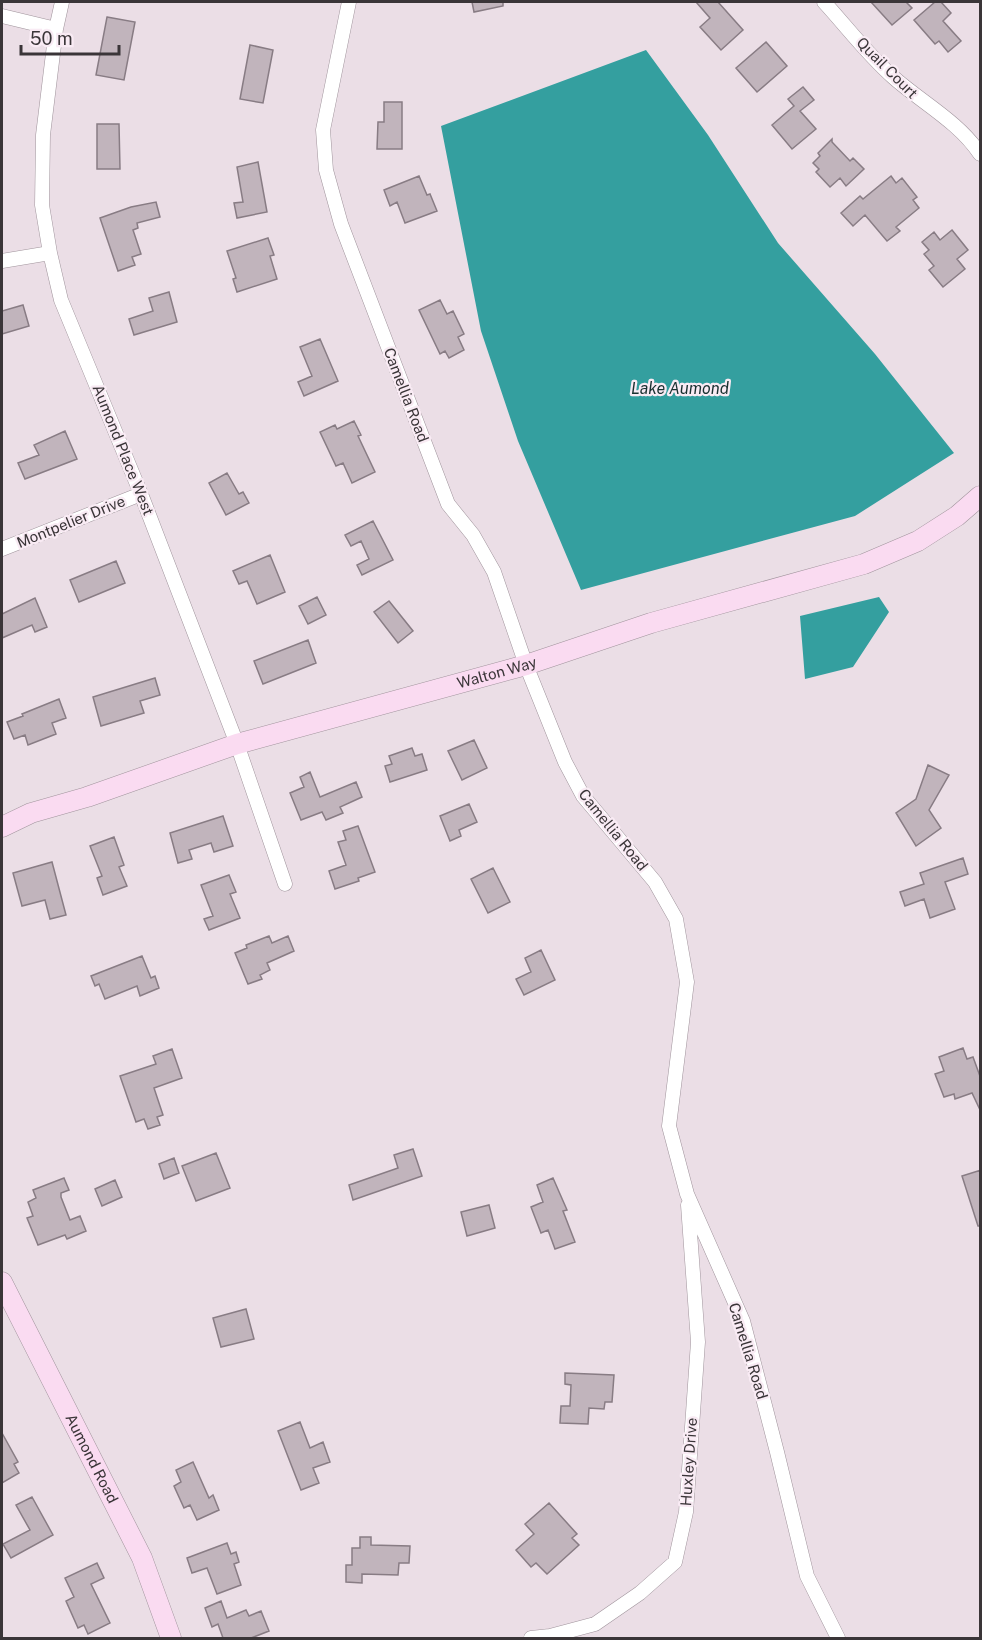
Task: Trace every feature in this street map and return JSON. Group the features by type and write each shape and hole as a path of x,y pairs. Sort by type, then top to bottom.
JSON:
{"main road":[{"name":"Walton Way","path":"2,827 32,813 87,797 237,744 526,665 651,623 864,564 918,541 957,516 981,496"},
{"name":"Aumond Road","path":"2,1282 142,1558 171,1638"}],"street":[{"name":"Aumond Place West","path":"62,2 56,29 43,135 42,204 61,300 141,494 237,744 285,884"},
{"name":"Camellia Road","path":"349,2 323,130 326,170 331,194 448,504 473,535 494,572 526,665 565,762 584,796 655,882 676,920 687,982 669,1126 687,1194 743,1321 807,1576 838,1638"},
{"name":"Quail Court","path":"824,2 890,75 915,97 956,127 981,154"},
{"path":"2,16 56,29"},
{"path":"2,261 50,253"},
{"name":"Montpelier Drive","path":"2,549 141,494"},
{"name":"Huxley Drive","path":"531,1638 550,1636 595,1624 640,1593 675,1562 686,1512 698,1342 687,1194"}],"water":[{"name":"Lake Aumond","path":"646,50 708,135 778,243 875,354 954,453 855,516 581,590 518,441 481,331 441,126"},
{"path":"879,597 889,612 853,667 805,679 800,616"}],"building":[{"path":"472,2 503,2 503,6 474,12"},
{"path":"696,2 718,2 743,30 721,50 700,27 710,18"},
{"path":"871,2 906,2 912,8 892,25"},
{"path":"935,2 941,2 951,13 943,21 961,41 948,52 939,41 935,44 914,20"},
{"path":"107,17 135,22 124,80 96,75"},
{"path":"766,42 787,66 757,92 736,68"},
{"path":"250,45 273,50 263,103 240,99"},
{"path":"803,87 814,100 800,111 816,129 792,149 772,125 794,106 788,99"},
{"path":"384,102 402,102 402,149 377,149 378,122 384,122"},
{"path":"97,124 119,124 120,169 97,169"},
{"path":"832,139 832,142 850,161 853,158 864,169 846,186 840,178 830,187 816,172 819,169 813,163 820,156 818,153"},
{"path":"258,162 267,212 237,218 234,203 243,202 237,167"},
{"path":"419,176 437,211 405,223 397,202 390,206 384,190"},
{"path":"891,176 896,183 902,178 917,197 913,200 919,208 896,227 900,231 887,241 865,215 853,226 841,213 860,196 863,199"},
{"path":"156,202 160,217 137,223 138,228 133,230 141,254 132,257 135,265 118,271 100,218 131,207"},
{"path":"952,230 968,250 957,259 965,269 943,287 929,270 934,266 924,254 929,250 922,242 934,232 940,240"},
{"path":"268,238 274,255 270,256 277,279 237,292 233,279 236,278 227,251"},
{"path":"169,292 177,322 134,335 129,319 153,311 149,298"},
{"path":"440,300 447,314 453,311 464,334 458,337 464,350 449,358 445,351 440,354 419,310"},
{"path":"23,305 29,326 2,334 2,311"},
{"path":"320,339 338,381 304,396 298,382 312,376 300,347"},
{"path":"354,421 361,435 358,436 375,472 352,483 343,463 336,466 320,432 335,425 337,429"},
{"path":"65,431 77,459 25,479 18,463 39,455 34,445"},
{"path":"227,473 239,494 243,492 249,503 226,515 209,483"},
{"path":"373,521 393,560 362,575 357,565 369,559 361,541 351,546 345,535"},
{"path":"270,555 285,592 257,604 247,581 239,584 233,571"},
{"path":"116,561 125,583 79,602 70,580"},
{"path":"317,597 326,615 308,624 299,606"},
{"path":"35,598 47,627 35,632 32,625 2,638 2,614"},
{"path":"389,601 413,631 398,643 374,612"},
{"path":"308,640 316,663 263,684 254,661"},
{"path":"155,678 160,695 140,701 144,713 101,726 93,697"},
{"path":"59,699 66,718 52,723 56,734 28,745 25,735 14,739 7,722"},
{"path":"474,740 487,768 462,780 448,751"},
{"path":"412,748 415,756 422,754 427,770 390,782 385,766 392,764 389,756"},
{"path":"928,765 949,775 929,810 941,828 916,846 896,813 916,799"},
{"path":"310,772 320,797 356,782 362,797 340,807 343,813 326,820 322,812 301,820 290,793 304,787 300,777"},
{"path":"469,804 477,822 459,830 461,836 450,841 440,816"},
{"path":"223,816 233,846 214,852 211,843 189,850 192,859 178,863 170,833"},
{"path":"358,826 375,872 358,878 359,881 335,889 329,871 346,865 338,842 346,840 343,831"},
{"path":"114,837 124,865 119,867 127,886 103,895 97,878 102,876 90,846"},
{"path":"963,858 968,874 945,882 955,909 930,918 924,899 905,906 900,892 924,884 920,873"},
{"path":"52,862 66,915 50,919 45,900 22,906 13,873"},
{"path":"493,868 510,902 488,913 471,879"},
{"path":"229,875 236,892 230,894 240,918 209,930 204,919 213,916 201,885"},
{"path":"269,936 272,943 288,936 294,951 267,963 270,970 260,975 262,979 248,984 235,953 247,948 246,945"},
{"path":"541,950 555,980 524,995 516,979 531,972 525,958"},
{"path":"142,956 151,978 155,976 159,988 140,996 137,986 105,999 99,984 95,986 91,976"},
{"path":"963,1048 967,1059 973,1057 981,1079 981,1112 972,1093 955,1099 954,1094 944,1097 935,1074 944,1071 939,1057"},
{"path":"172,1049 182,1078 154,1088 163,1115 157,1117 160,1125 148,1129 144,1119 136,1122 120,1076 156,1064 153,1056"},
{"path":"413,1149 422,1176 353,1200 349,1185 398,1168 394,1155"},
{"path":"216,1153 230,1188 196,1201 182,1166"},
{"path":"174,1158 179,1173 164,1179 159,1164"},
{"path":"981,1170 981,1226 978,1226 962,1176"},
{"path":"64,1178 69,1190 61,1193 61,1197 70,1220 80,1216 86,1231 67,1239 65,1235 38,1245 27,1218 33,1216 28,1202 36,1198 33,1190"},
{"path":"553,1178 567,1210 563,1211 575,1242 555,1249 548,1230 541,1233 531,1207 543,1202 537,1185"},
{"path":"115,1180 122,1197 102,1206 95,1189"},
{"path":"489,1205 495,1228 467,1236 461,1212"},
{"path":"246,1309 254,1339 221,1347 213,1318"},
{"path":"565,1373 614,1375 612,1402 605,1402 604,1409 589,1408 588,1424 560,1423 561,1406 570,1406 571,1385 565,1384"},
{"path":"300,1422 310,1448 323,1442 330,1462 313,1468 319,1483 301,1490 278,1431"},
{"path":"2,1433 18,1462 14,1464 19,1473 2,1483"},
{"path":"193,1462 209,1498 213,1495 219,1510 197,1520 190,1505 184,1508 174,1486 181,1482 176,1470"},
{"path":"32,1497 53,1535 11,1558 3,1544 30,1530 16,1505"},
{"path":"549,1503 577,1534 572,1538 579,1545 547,1574 536,1563 531,1567 516,1550 534,1534 525,1524"},
{"path":"360,1537 371,1537 371,1545 410,1546 409,1563 399,1563 398,1575 362,1574 362,1583 346,1582 346,1565 352,1565 352,1548 360,1548"},
{"path":"227,1543 231,1554 236,1552 239,1562 234,1564 241,1585 217,1594 207,1568 192,1573 187,1558"},
{"path":"97,1563 104,1578 91,1584 110,1623 88,1634 84,1625 78,1628 66,1601 74,1597 65,1578"},
{"path":"221,1601 227,1618 246,1610 249,1616 261,1611 269,1631 251,1638 223,1638 218,1624 212,1627 205,1608"}]}
